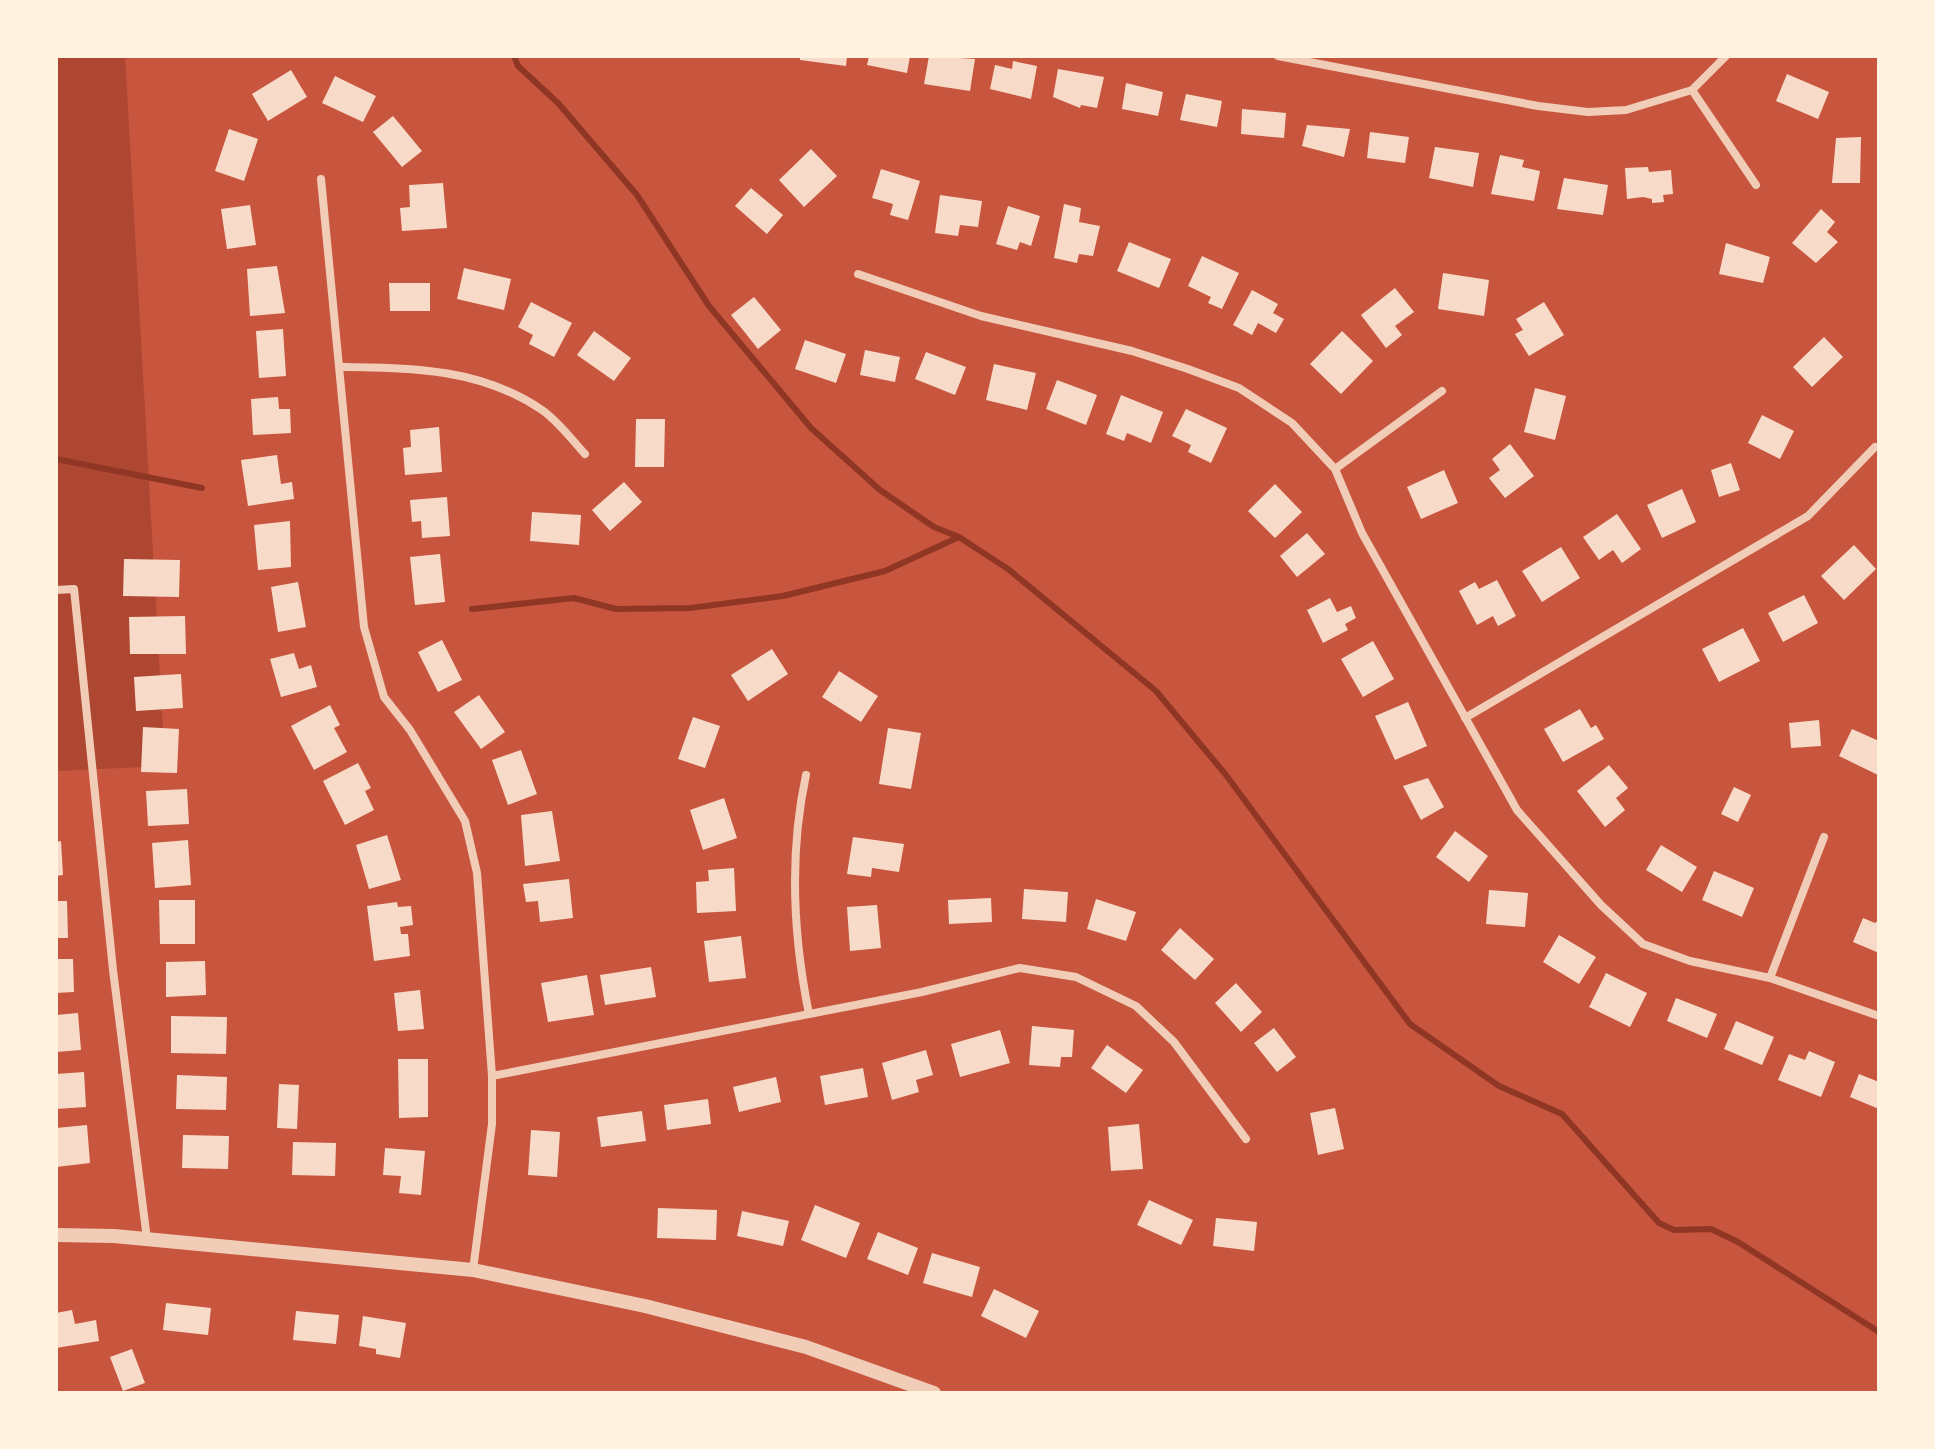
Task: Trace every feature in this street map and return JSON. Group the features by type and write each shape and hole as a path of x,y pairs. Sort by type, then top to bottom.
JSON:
{"street":[{"path":"1278,56 1538,106 1588,112 1626,110 1692,90 1726,56"},
{"path":"1692,90 1756,185"},
{"path":"321,179 342,367 349,486 364,627 384,697 410,730 465,821 477,873 492,1076 492,1124 473,1270"},
{"path":"858,274 981,316 1132,351 1239,388 1292,423 1335,469 1362,533 1517,810 1601,905 1643,944 1690,961 1770,978 1879,1016"},
{"path":"342,367 426,368 477,377 543,411 585,454"},
{"path":"1335,469 1442,391"},
{"path":"1465,718 1808,516 1875,447"},
{"path":"56,590 74,589 113,970 147,1239"},
{"path":"806,775 797,818 795,888 796,953 809,1014"},
{"path":"1770,978 1824,837"},
{"path":"492,1076 809,1014 1020,968 1076,977 1136,1006 1174,1042 1217,1094 1246,1139"},
{"path":"56,1235 147,1239 473,1270 645,1306 806,1347 934,1393"}],"shaded area":[{"path":"56,56 125,56 165,766 56,771"}],"building":[{"path":"800,56 847,56 846,66 800,60"},
{"path":"869,56 910,56 907,73 867,65"},
{"path":"929,56 975,59 970,91 924,84"},
{"path":"1013,61 1037,66 1031,99 990,89 995,65 1012,69"},
{"path":"1058,69 1104,77 1097,108 1081,105 1080,108 1053,97"},
{"path":"291,70 307,97 268,121 252,94"},
{"path":"1787,74 1829,92 1818,119 1776,101"},
{"path":"335,76 376,96 363,122 322,103"},
{"path":"1126,83 1163,92 1158,116 1122,109"},
{"path":"1186,94 1222,101 1217,127 1180,120"},
{"path":"1242,109 1286,113 1284,138 1241,134"},
{"path":"393,116 422,151 402,167 373,132"},
{"path":"1307,125 1350,129 1344,157 1302,146"},
{"path":"229,129 258,139 244,181 215,171"},
{"path":"1370,132 1409,137 1405,163 1367,158"},
{"path":"1861,137 1860,183 1832,183 1836,138"},
{"path":"1435,147 1479,153 1473,187 1429,178"},
{"path":"811,149 837,176 804,207 779,180"},
{"path":"1500,155 1524,160 1522,167 1540,171 1534,201 1491,194"},
{"path":"1648,167 1649,172 1671,170 1673,194 1663,195 1664,202 1652,203 1652,199 1643,197 1627,199 1625,168"},
{"path":"881,169 920,181 908,220 890,215 893,204 872,198"},
{"path":"1564,178 1608,185 1603,215 1557,209"},
{"path":"443,183 447,228 402,231 400,208 410,207 409,185"},
{"path":"751,188 783,215 767,234 735,206"},
{"path":"940,195 982,201 978,227 960,225 958,236 935,233"},
{"path":"1064,204 1081,208 1079,222 1100,226 1093,256 1079,254 1077,263 1054,258"},
{"path":"250,205 256,245 227,249 221,209"},
{"path":"1008,206 1040,216 1031,246 1020,242 1017,250 996,244"},
{"path":"1821,209 1835,222 1827,232 1838,242 1816,263 1792,243"},
{"path":"1129,242 1171,259 1159,288 1117,271"},
{"path":"1726,243 1770,257 1763,283 1719,274"},
{"path":"1202,256 1239,273 1222,309 1208,303 1211,297 1188,286"},
{"path":"277,266 285,313 250,316 247,269"},
{"path":"464,268 511,279 504,310 457,299"},
{"path":"1443,273 1489,280 1484,316 1438,309"},
{"path":"389,283 430,283 430,311 390,311"},
{"path":"1395,288 1414,312 1395,326 1402,335 1386,348 1361,315"},
{"path":"1252,290 1278,304 1273,313 1284,319 1276,333 1258,323 1252,335 1233,325"},
{"path":"754,297 781,330 758,349 731,315"},
{"path":"531,302 572,323 554,357 529,344 533,335 518,327"},
{"path":"1544,302 1564,335 1529,356 1515,334 1523,330 1516,319"},
{"path":"283,329 286,376 259,378 256,331"},
{"path":"594,331 631,358 614,381 577,355"},
{"path":"1342,331 1373,361 1341,394 1310,364"},
{"path":"1824,337 1843,357 1812,387 1793,367"},
{"path":"805,340 846,354 836,383 795,369"},
{"path":"865,350 900,357 895,382 860,375"},
{"path":"926,352 966,367 955,395 915,379"},
{"path":"994,364 1036,373 1027,410 986,400"},
{"path":"1057,380 1097,395 1086,425 1046,409"},
{"path":"1535,388 1566,396 1555,440 1524,432"},
{"path":"1121,395 1163,412 1151,443 1127,433 1124,441 1106,434"},
{"path":"278,397 279,409 290,409 291,433 253,435 251,399"},
{"path":"1186,409 1227,428 1211,463 1188,452 1191,445 1172,436"},
{"path":"1762,415 1794,431 1780,459 1748,443"},
{"path":"636,419 665,419 664,467 635,467"},
{"path":"439,427 442,472 405,475 403,448 411,447 410,430"},
{"path":"1510,444 1534,476 1505,498 1489,478 1500,470 1492,459"},
{"path":"277,455 281,484 292,482 294,499 248,506 241,460"},
{"path":"1731,463 1740,490 1719,497 1711,470"},
{"path":"1444,470 1458,503 1421,519 1407,487"},
{"path":"624,482 642,502 610,531 592,510"},
{"path":"1275,484 1302,512 1275,538 1248,511"},
{"path":"1682,489 1696,522 1662,538 1647,505"},
{"path":"447,497 450,536 422,538 421,521 412,522 410,500"},
{"path":"532,512 581,515 579,545 530,541"},
{"path":"1617,514 1641,549 1622,563 1613,550 1599,560 1583,537"},
{"path":"290,521 291,567 258,570 254,525"},
{"path":"1307,533 1325,554 1297,577 1280,556"},
{"path":"1854,545 1876,569 1844,600 1821,576"},
{"path":"1561,547 1580,578 1542,602 1522,571"},
{"path":"440,554 445,602 415,605 410,557"},
{"path":"124,559 180,560 179,597 123,596"},
{"path":"1497,580 1516,616 1498,626 1493,616 1477,625 1459,591 1475,582 1479,589"},
{"path":"298,582 306,627 278,632 271,587"},
{"path":"1804,595 1818,623 1783,642 1768,613"},
{"path":"1330,598 1337,612 1351,606 1356,618 1345,624 1348,630 1323,643 1307,610"},
{"path":"185,616 186,654 130,654 129,617"},
{"path":"1743,628 1760,661 1719,682 1702,649"},
{"path":"442,640 462,680 438,692 418,652"},
{"path":"1373,641 1394,679 1363,697 1341,659"},
{"path":"772,649 788,674 748,701 731,675"},
{"path":"294,653 299,669 311,665 317,687 281,697 270,659"},
{"path":"839,671 878,696 861,722 822,697"},
{"path":"181,674 183,708 136,711 134,677"},
{"path":"479,695 505,732 481,749 454,712"},
{"path":"1408,702 1427,746 1395,760 1375,716"},
{"path":"330,705 340,725 334,728 347,752 314,770 291,726"},
{"path":"1580,709 1591,728 1596,725 1604,739 1563,762 1544,729"},
{"path":"693,717 720,726 705,768 678,759"},
{"path":"1819,720 1821,746 1791,748 1789,723"},
{"path":"143,727 179,729 177,773 141,772"},
{"path":"888,728 921,733 911,789 879,784"},
{"path":"1852,729 1879,741 1878,775 1839,756"},
{"path":"521,750 537,794 508,805 492,760"},
{"path":"358,763 371,788 365,791 374,810 345,825 323,781"},
{"path":"1609,765 1628,788 1616,798 1625,810 1605,827 1577,791"},
{"path":"1428,778 1444,807 1421,820 1403,786"},
{"path":"1734,787 1751,795 1738,822 1721,814"},
{"path":"187,789 189,824 148,826 146,791"},
{"path":"724,798 737,838 703,850 690,810"},
{"path":"552,811 560,861 525,866 521,815"},
{"path":"1455,831 1488,856 1469,882 1436,857"},
{"path":"387,835 401,880 369,889 356,845"},
{"path":"853,837 904,844 899,872 872,868 871,877 847,874"},
{"path":"188,840 191,885 155,888 152,843"},
{"path":"61,841 63,875 56,876 56,842"},
{"path":"1661,845 1697,867 1682,892 1646,870"},
{"path":"734,868 736,911 697,913 696,882 709,881 708,870"},
{"path":"1714,871 1754,888 1742,917 1702,900"},
{"path":"569,879 573,918 540,922 538,901 526,902 523,884"},
{"path":"1024,889 1068,892 1066,922 1022,919"},
{"path":"1489,890 1528,893 1525,927 1486,924"},
{"path":"991,898 992,922 949,924 948,900"},
{"path":"1096,899 1136,912 1126,941 1087,929"},
{"path":"159,900 195,900 195,944 160,944"},
{"path":"56,901 67,901 68,938 56,938"},
{"path":"397,902 398,907 411,906 413,925 400,927 401,934 408,934 410,956 374,961 367,906"},
{"path":"877,905 881,948 850,951 847,907"},
{"path":"1863,918 1875,923 1879,920 1879,953 1853,942"},
{"path":"1180,928 1214,959 1195,980 1161,950"},
{"path":"1559,935 1596,957 1579,984 1543,962"},
{"path":"741,936 746,978 709,982 704,941"},
{"path":"56,959 73,959 74,992 56,993"},
{"path":"205,961 206,995 166,997 166,962"},
{"path":"651,967 656,997 605,1005 600,975"},
{"path":"1606,973 1647,993 1630,1027 1589,1007"},
{"path":"587,975 594,1015 548,1022 541,983"},
{"path":"1236,983 1262,1012 1241,1032 1215,1003"},
{"path":"420,990 424,1029 398,1031 394,993"},
{"path":"1676,998 1717,1014 1707,1038 1667,1021"},
{"path":"78,1013 81,1050 56,1052 56,1015"},
{"path":"171,1016 227,1017 226,1054 171,1053"},
{"path":"1736,1021 1774,1037 1762,1065 1724,1049"},
{"path":"1032,1026 1074,1030 1072,1057 1061,1057 1060,1067 1029,1065"},
{"path":"1274,1028 1296,1057 1277,1072 1254,1043"},
{"path":"1000,1030 1010,1063 960,1077 951,1044"},
{"path":"1107,1045 1143,1070 1126,1093 1091,1068"},
{"path":"926,1050 933,1075 916,1080 919,1092 892,1100 882,1063"},
{"path":"1809,1051 1835,1062 1821,1097 1778,1080 1789,1054 1805,1060"},
{"path":"398,1059 428,1059 428,1117 399,1118"},
{"path":"863,1068 868,1097 825,1105 820,1076"},
{"path":"84,1072 86,1107 56,1109 56,1074"},
{"path":"1859,1074 1879,1082 1879,1109 1850,1097"},
{"path":"177,1075 227,1077 226,1110 176,1109"},
{"path":"776,1077 781,1102 739,1112 733,1087"},
{"path":"279,1084 299,1085 297,1129 277,1128"},
{"path":"708,1099 711,1124 667,1130 664,1105"},
{"path":"1335,1108 1344,1149 1318,1155 1310,1113"},
{"path":"642,1111 646,1141 601,1147 597,1117"},
{"path":"1139,1124 1143,1169 1111,1171 1108,1127"},
{"path":"87,1125 90,1163 56,1167 56,1128"},
{"path":"531,1130 560,1132 557,1177 528,1175"},
{"path":"183,1135 229,1136 228,1169 182,1168"},
{"path":"293,1142 336,1143 335,1176 292,1175"},
{"path":"385,1148 425,1151 421,1195 399,1193 401,1176 383,1175"},
{"path":"1149,1200 1193,1220 1181,1245 1137,1225"},
{"path":"815,1205 860,1223 846,1258 801,1240"},
{"path":"658,1208 717,1210 716,1240 657,1238"},
{"path":"742,1211 789,1221 783,1246 737,1236"},
{"path":"1216,1218 1257,1222 1254,1251 1213,1246"},
{"path":"878,1232 918,1248 908,1275 867,1259"},
{"path":"932,1253 980,1267 972,1297 923,1283"},
{"path":"994,1289 1039,1311 1026,1338 981,1316"},
{"path":"166,1303 211,1308 208,1335 163,1330"},
{"path":"72,1310 75,1324 96,1320 99,1341 56,1348 56,1313"},
{"path":"296,1311 339,1315 336,1344 293,1340"},
{"path":"363,1316 406,1323 400,1358 376,1354 376,1349 359,1346"},
{"path":"132,1349 145,1383 123,1391 110,1357"}],"waterway":[{"path":"514,56 518,66 558,103 637,195 709,306 811,428 880,490 934,527 959,537 1008,569 1156,691 1226,775 1410,1024 1499,1086 1562,1114 1659,1223 1674,1230 1711,1229 1738,1242 1879,1332"},
{"path":"56,459 202,488"},
{"path":"472,609 574,598 616,609 690,608 783,596 885,571 959,537"}]}
